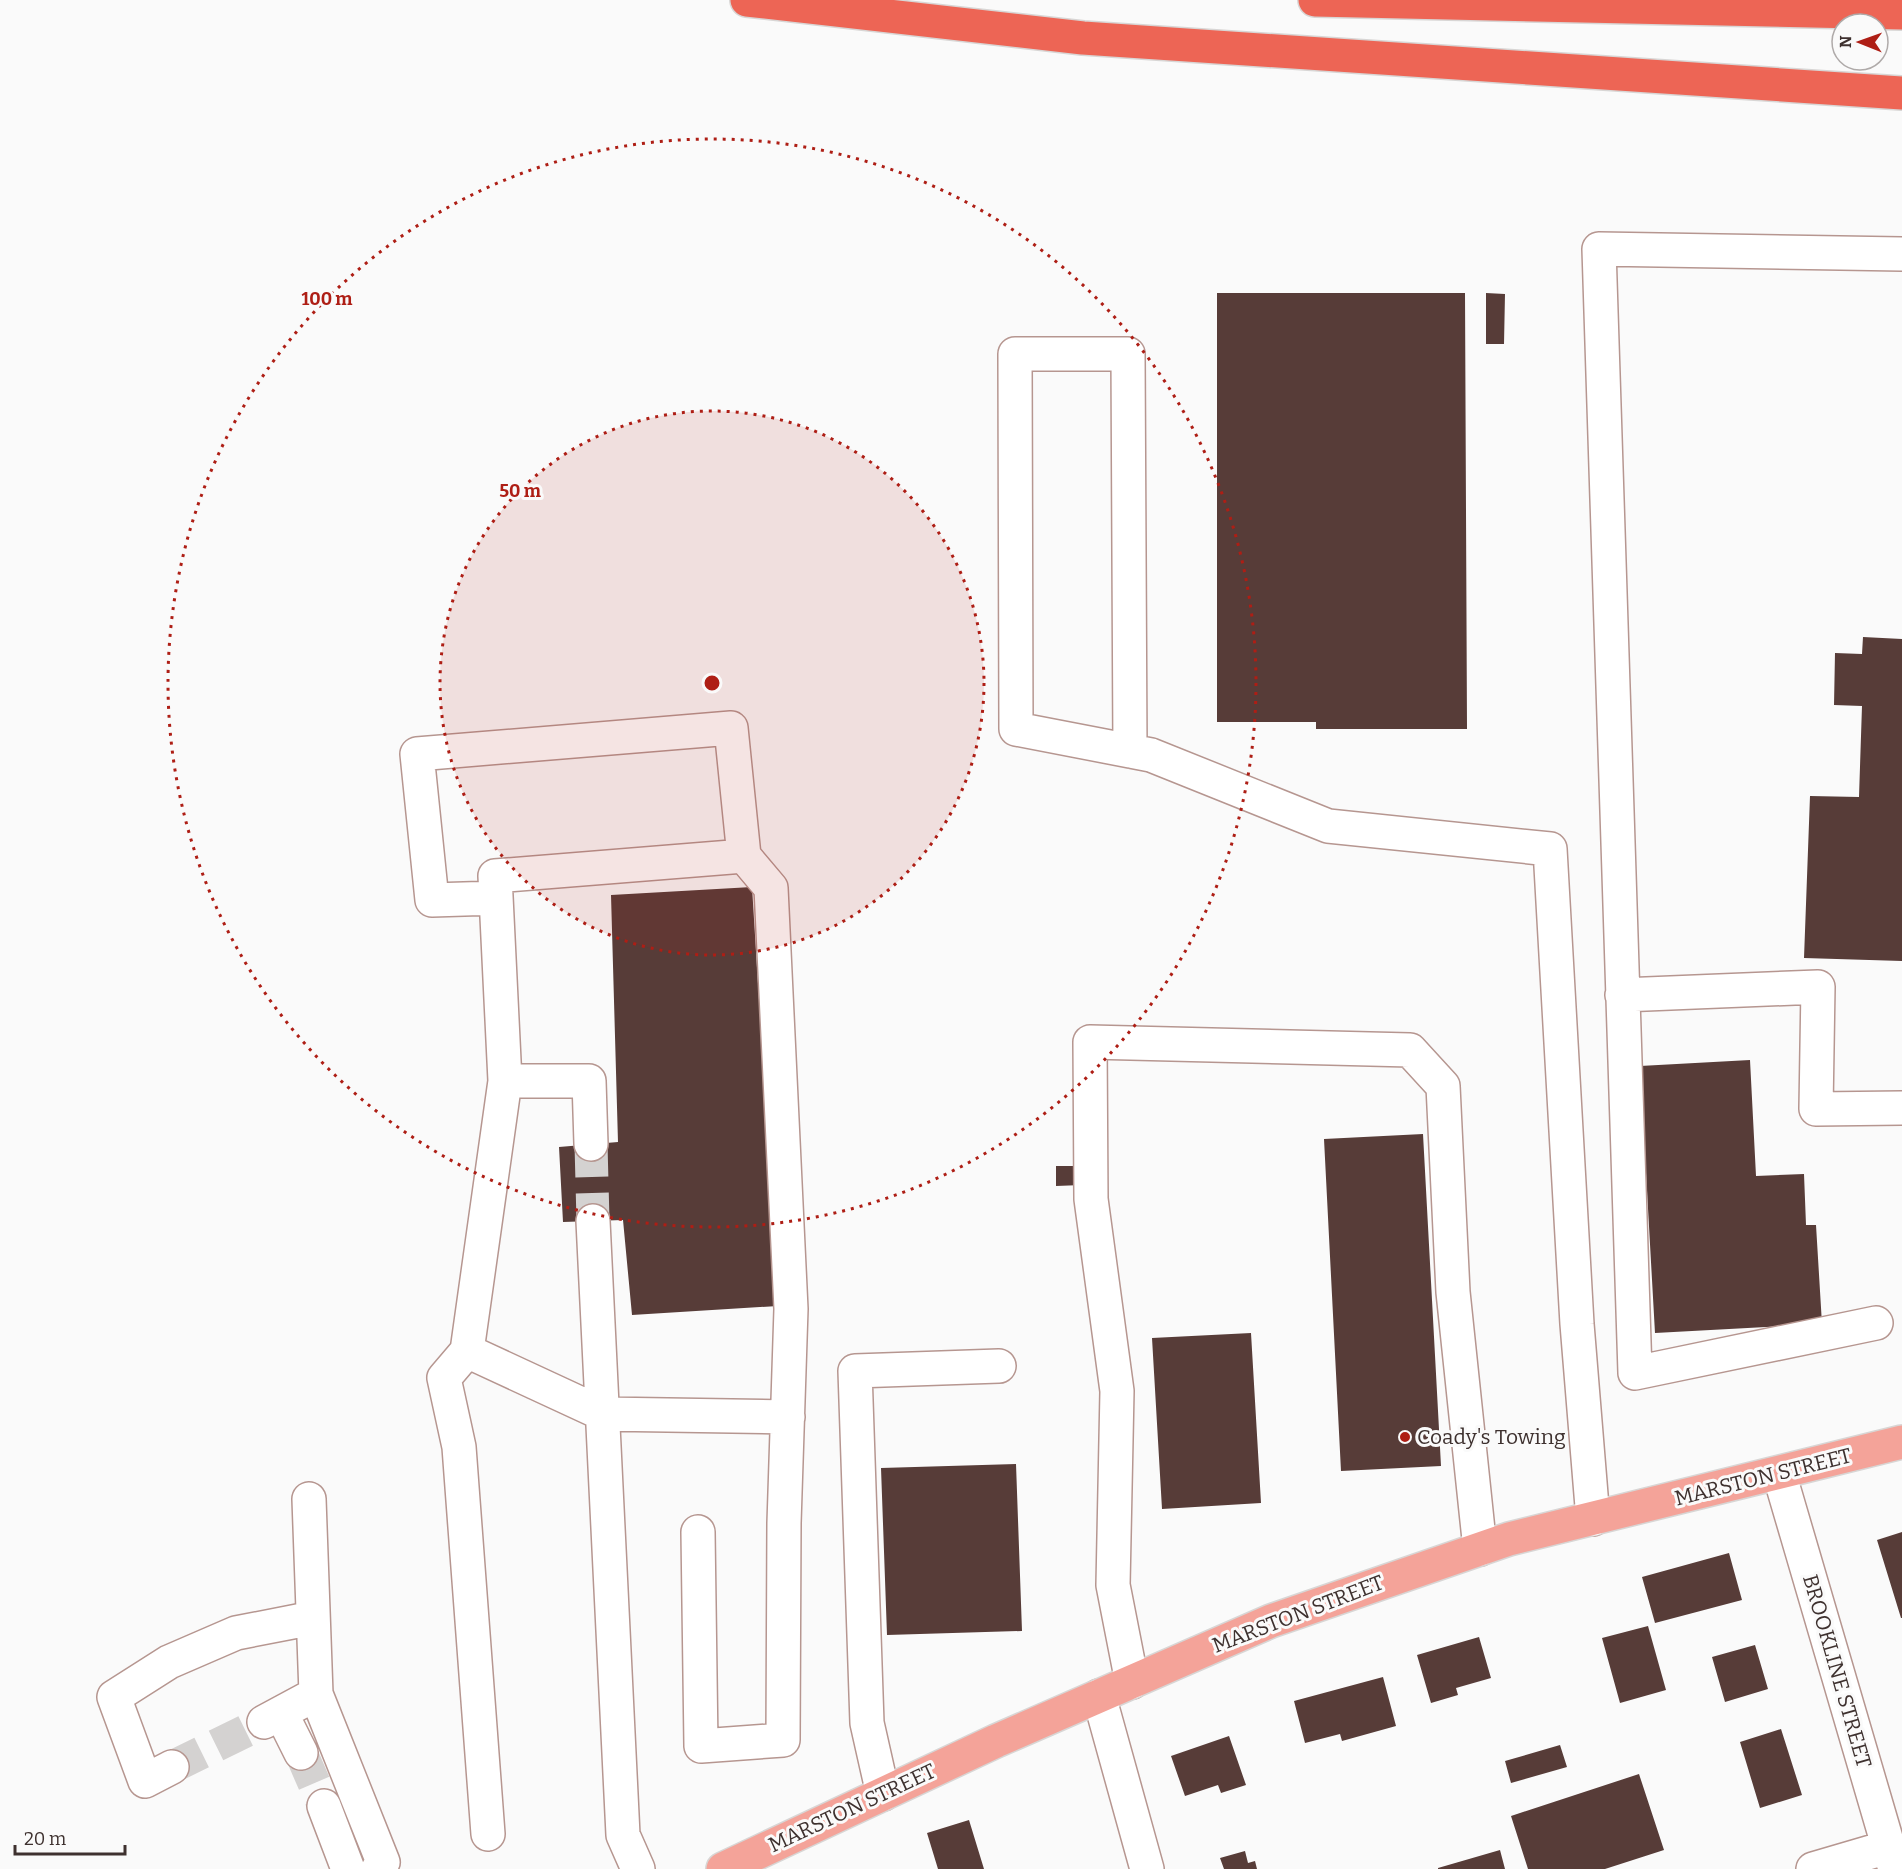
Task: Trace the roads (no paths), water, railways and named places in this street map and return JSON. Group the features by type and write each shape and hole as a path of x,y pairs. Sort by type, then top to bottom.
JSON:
{"highway":[{"path":"747,0 1083,38 1902,93"},
{"path":"1315,0 1902,13"}],"main road":[{"name":"MARSTON STREET","path":"723,1869 1099,1696 1271,1621 1480,1549 1902,1442"}],"street":[{"path":"1876,1323 1635,1373 1599,249 1902,254"},
{"path":"1130,751 1128,354 1015,354 1016,729 1130,751 1151,755 1328,826 1550,849 1577,1324 1593,1519"},
{"path":"496,898 432,900 417,754 731,728 744,856 771,888 791,1309 784,1523 783,1740 701,1746 698,1532"},
{"path":"488,1834 459,1447 444,1378 467,1352 505,1081 495,876 744,856"},
{"path":"1622,995 1818,987 1816,1109 1902,1108"},
{"path":"1132,1682 1113,1585 1117,1391 1091,1199 1090,1042 1410,1050 1443,1086 1453,1292 1480,1549"},
{"path":"505,1081 589,1081 591,1144"},
{"path":"593,1221 623,1835 638,1869"},
{"path":"467,1352 603,1414 788,1417"},
{"path":"884,1794 867,1723 855,1371 999,1366"},
{"name":"BROOKLINE STREET","path":"1779,1473 1891,1858"},
{"path":"309,1499 316,1694 384,1862 378,1869"},
{"path":"172,1767 146,1781 114,1697 169,1662 236,1633 313,1618"},
{"path":"301,1753 272,1717 316,1694"},
{"path":"1099,1696 1147,1869"},
{"path":"324,1806 348,1869"},
{"path":"1814,1869 1891,1858"}],"tunnel":[{"path":"591,1144 593,1221"},
{"path":"172,1767 264,1722"},
{"path":"301,1753 324,1806"}],"place":[{"name":"Coady's Towing","path":"1405,1437"}]}
